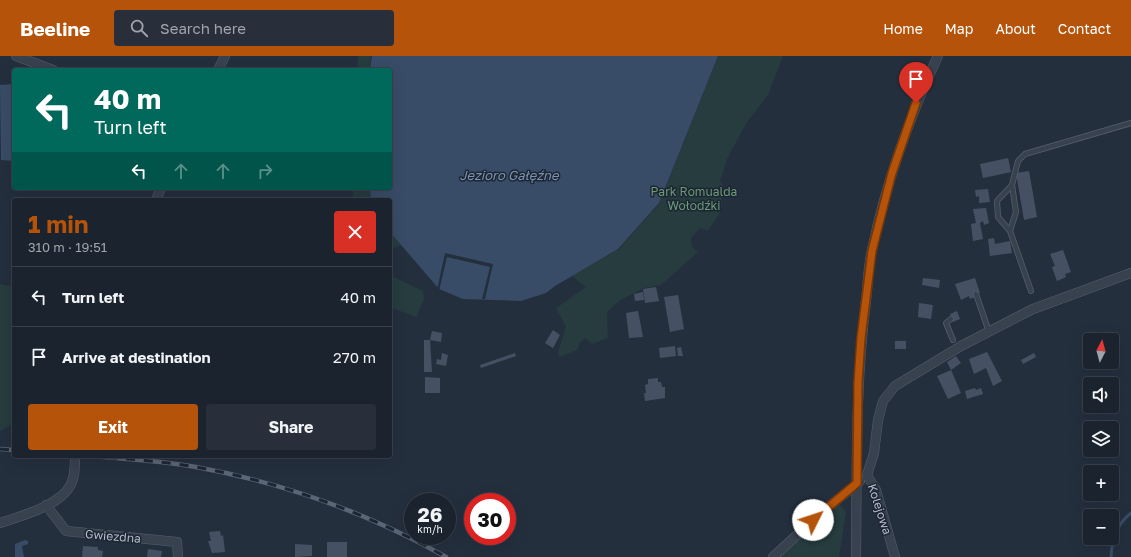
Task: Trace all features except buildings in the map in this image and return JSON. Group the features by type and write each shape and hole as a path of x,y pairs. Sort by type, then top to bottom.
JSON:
{"street":[{"path":"16,56 47,68"},
{"path":"219,68 225,56"},
{"path":"856,557 858,382 861,338 872,251 892,173 916,103 938,56"},
{"path":"867,475 874,453 878,420 883,401 895,386 916,372 1033,309 1131,273"},
{"path":"0,522 46,505 65,493 70,486 74,474 75,458"},
{"name":"Kolejowa","path":"772,557 821,513 867,475 876,490 894,557"},
{"name":"Gwiezdna","path":"46,505 66,531 177,542 178,557"}],"lane":[{"path":"1010,231 1016,212 1012,185 1018,161 1025,154 1131,123"},
{"path":"1012,185 997,201 998,217 1010,231 1031,291"},
{"path":"976,294 989,332"},
{"path":"952,319 946,323 953,340"}],"green space":[{"path":"358,56 371,56 370,68 357,68"},
{"name":"Park Romualda Wołodźki","path":"718,56 783,56 768,95 747,122 727,159 720,182 723,184 721,211 708,231 700,228 691,238 692,247 698,252 661,285 644,288 619,301 607,312 608,338 592,344 585,338 580,343 577,350 559,357 558,352 566,327 556,308 586,287 572,276 619,249 659,204"},
{"path":"353,190 370,190 371,198 353,198"},
{"path":"392,234 402,245 392,249"},
{"path":"392,276 423,291 424,300 416,317 392,308"},
{"path":"0,284 12,287 12,424 0,431"},
{"path":"837,501 846,512 839,557 774,557"}],"water":[{"name":"Jezioro Gałęźne","path":"372,56 718,56 659,203 618,249 555,286 546,293 521,301 463,299 439,289 392,234 392,198 371,198 370,190 392,190 392,68 370,68"},
{"path":"12,84 12,161 1,160 0,85"},
{"path":"25,540 28,541 28,544 22,546 24,557 15,557 15,544"}],"pier":[{"path":"445,253 493,264 485,299 482,299 490,267 447,257 439,291 437,290"}],"waterway":[{"path":"1111,557 1112,544 1118,527 1131,513"}],"railway":[{"path":"0,449 12,450"},
{"path":"116,458 196,467 293,491 356,513 446,557"}],"route":[{"path":"813,520 857,483 858,382 861,338 872,251 892,173 916,103"}]}
